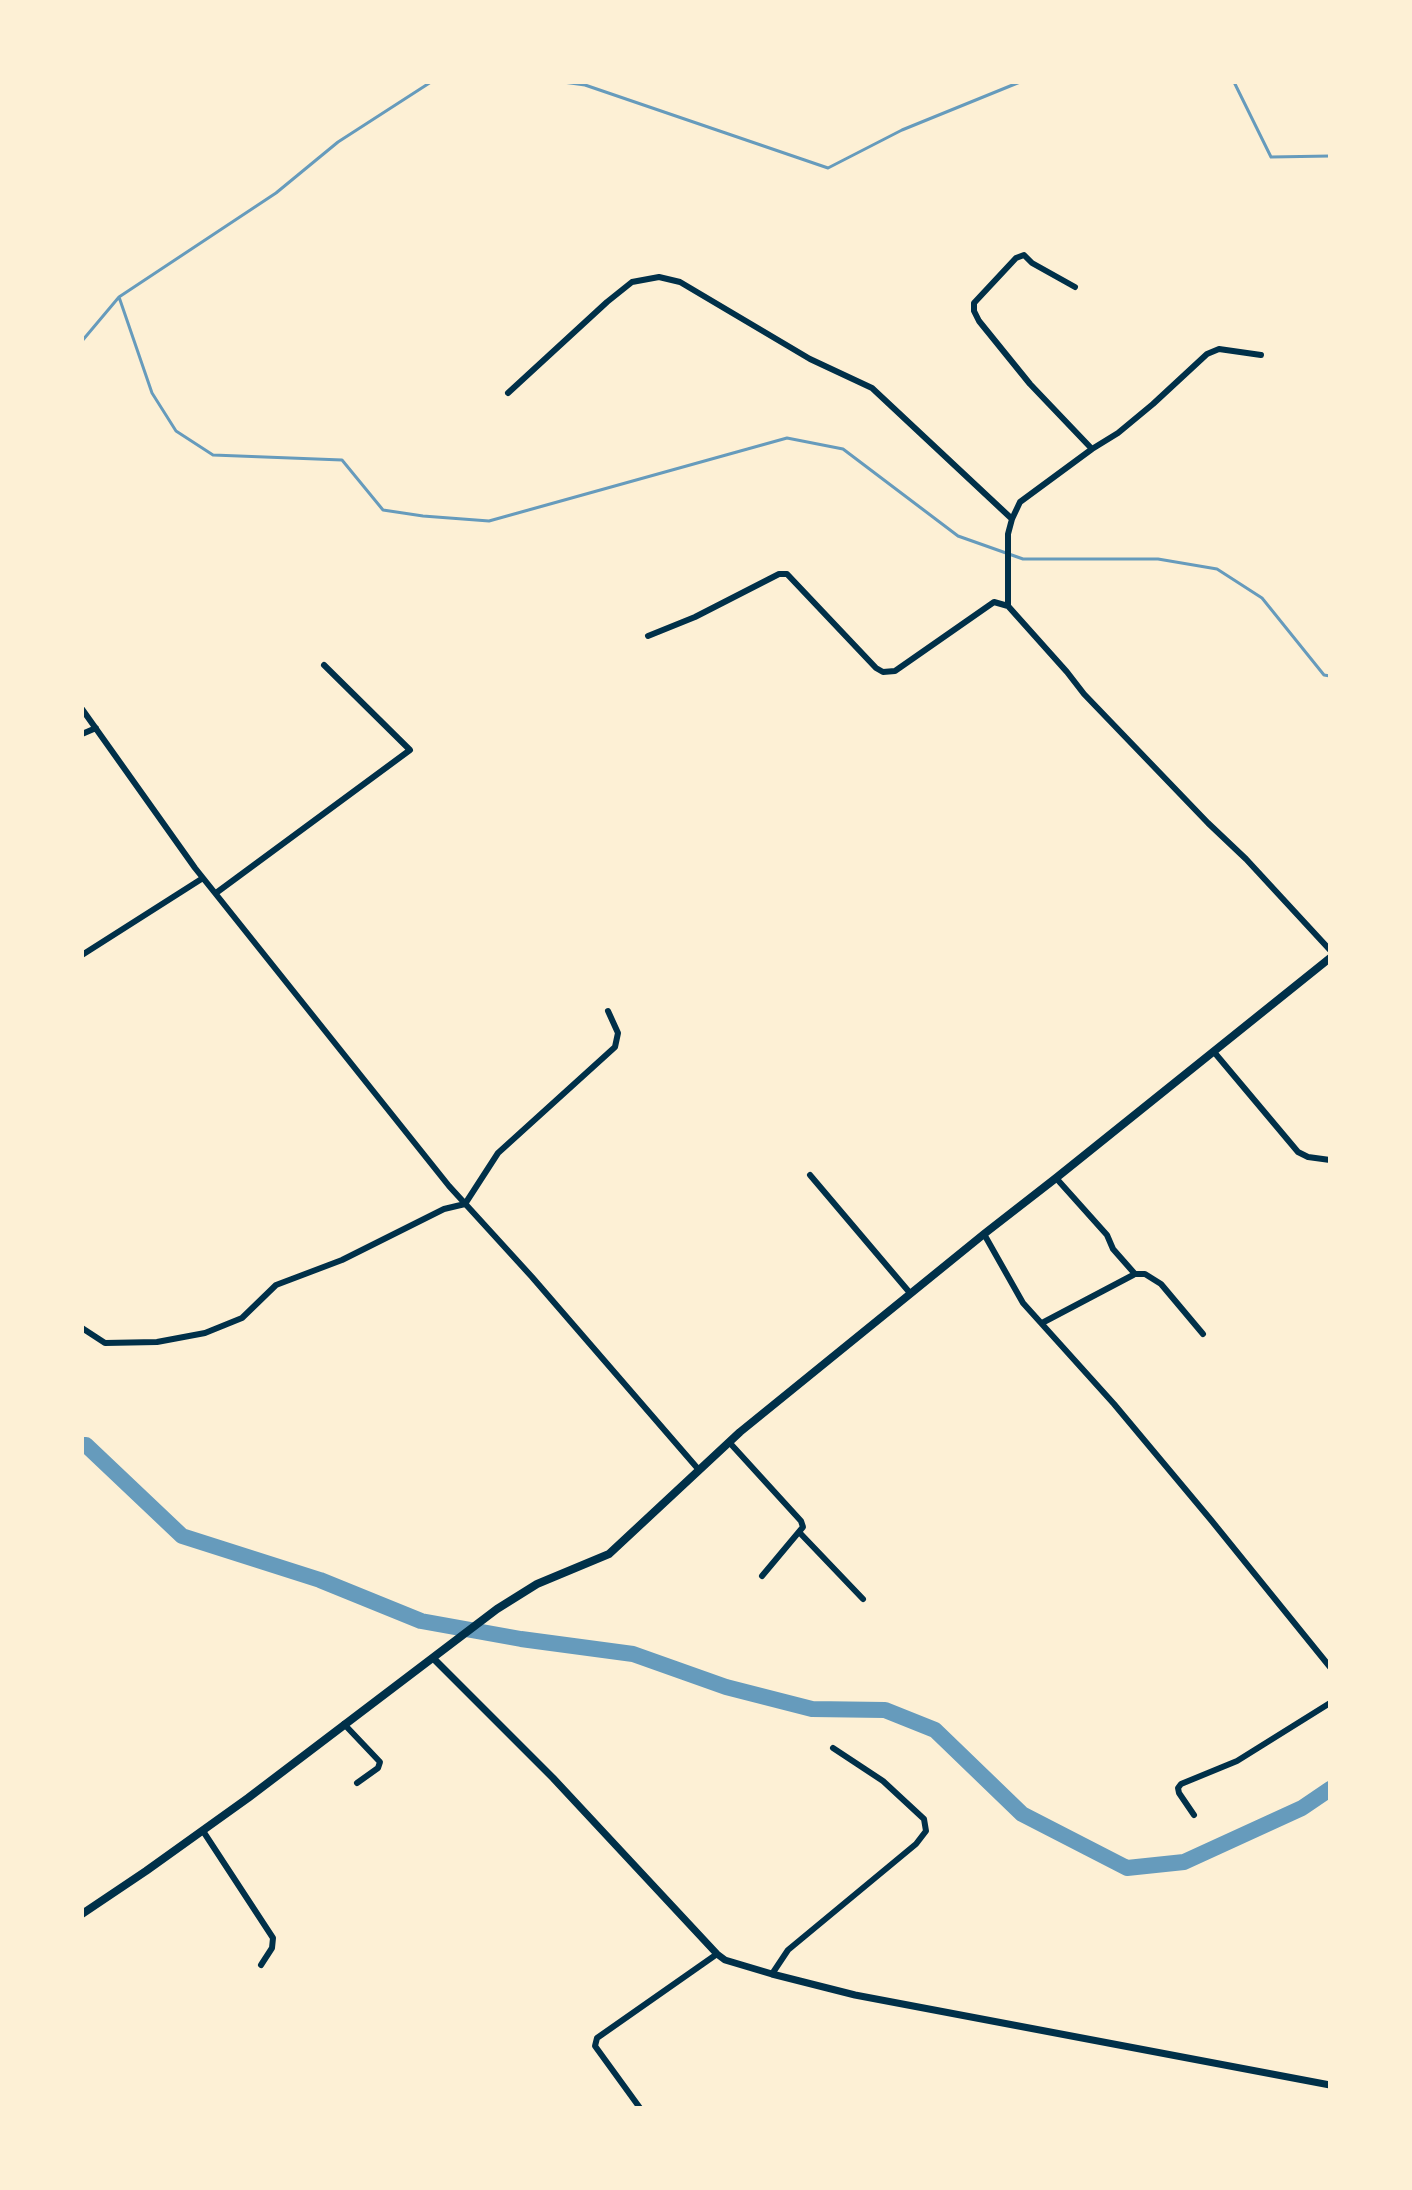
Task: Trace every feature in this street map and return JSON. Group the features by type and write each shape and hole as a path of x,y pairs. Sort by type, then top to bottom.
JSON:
{"main road":[{"path":"82,1914 203,1831 497,1609 537,1584 609,1554 729,1442 910,1293 1330,958"}],"street":[{"path":"1075,287 1032,263 1024,255 1016,258 974,303 974,311 1030,384 1092,449"},
{"path":"508,393 632,282 659,277 680,282 810,359 872,388 1012,519"},
{"path":"1008,606 1008,534 1020,502 1118,433 1207,354 1219,349 1261,355"},
{"path":"648,636 695,617 779,574 787,574 883,672 895,671 994,602 1008,606 1084,694 1246,859 1330,950"},
{"path":"216,893 410,750 324,665"},
{"path":"82,709 203,878 392,1116 465,1204 699,1470"},
{"path":"82,734 96,728"},
{"path":"82,955 203,878"},
{"path":"82,1328 105,1343 157,1342 205,1333 242,1318 276,1285 342,1260 444,1209 465,1204 498,1153 615,1047 618,1033 608,1011"},
{"path":"1214,1052 1298,1152 1308,1157 1330,1160"},
{"path":"810,1175 910,1293"},
{"path":"1056,1178 1107,1235 1113,1249 1135,1274"},
{"path":"984,1234 1023,1303 1114,1404 1330,1667"},
{"path":"1042,1323 1135,1274 1145,1274 1161,1284 1203,1334"},
{"path":"729,1442 801,1521 803,1527 762,1576"},
{"path":"799,1532 863,1599"},
{"path":"433,1658 553,1778 717,1954 735,1964 855,1995 1330,2085"},
{"path":"1194,1815 1179,1793 1181,1784 1237,1761 1330,1703"},
{"path":"344,1724 380,1762 378,1768 357,1783"},
{"path":"772,1974 788,1950 916,1844 926,1831 924,1819 883,1781 833,1748"},
{"path":"203,1831 273,1938 272,1948 261,1965"},
{"path":"640,2108 595,2046 597,2038 717,1954"}],"waterway":[{"path":"82,341 119,297 276,193 338,142 431,82"},
{"path":"563,82 585,85 828,168 902,130 1020,82"},
{"path":"1234,82 1271,157 1330,156"},
{"path":"119,297 152,393 176,431 213,455 342,460 383,510 489,521 787,438 843,449 958,536 1023,559 1158,559 1217,569 1262,598 1324,675 1330,676"},
{"path":"82,1445 86,1445 182,1536 320,1580 421,1621 521,1639 633,1654 726,1687 812,1709 885,1710 935,1730 1022,1814 1127,1868 1184,1862 1302,1808 1330,1789"}]}
